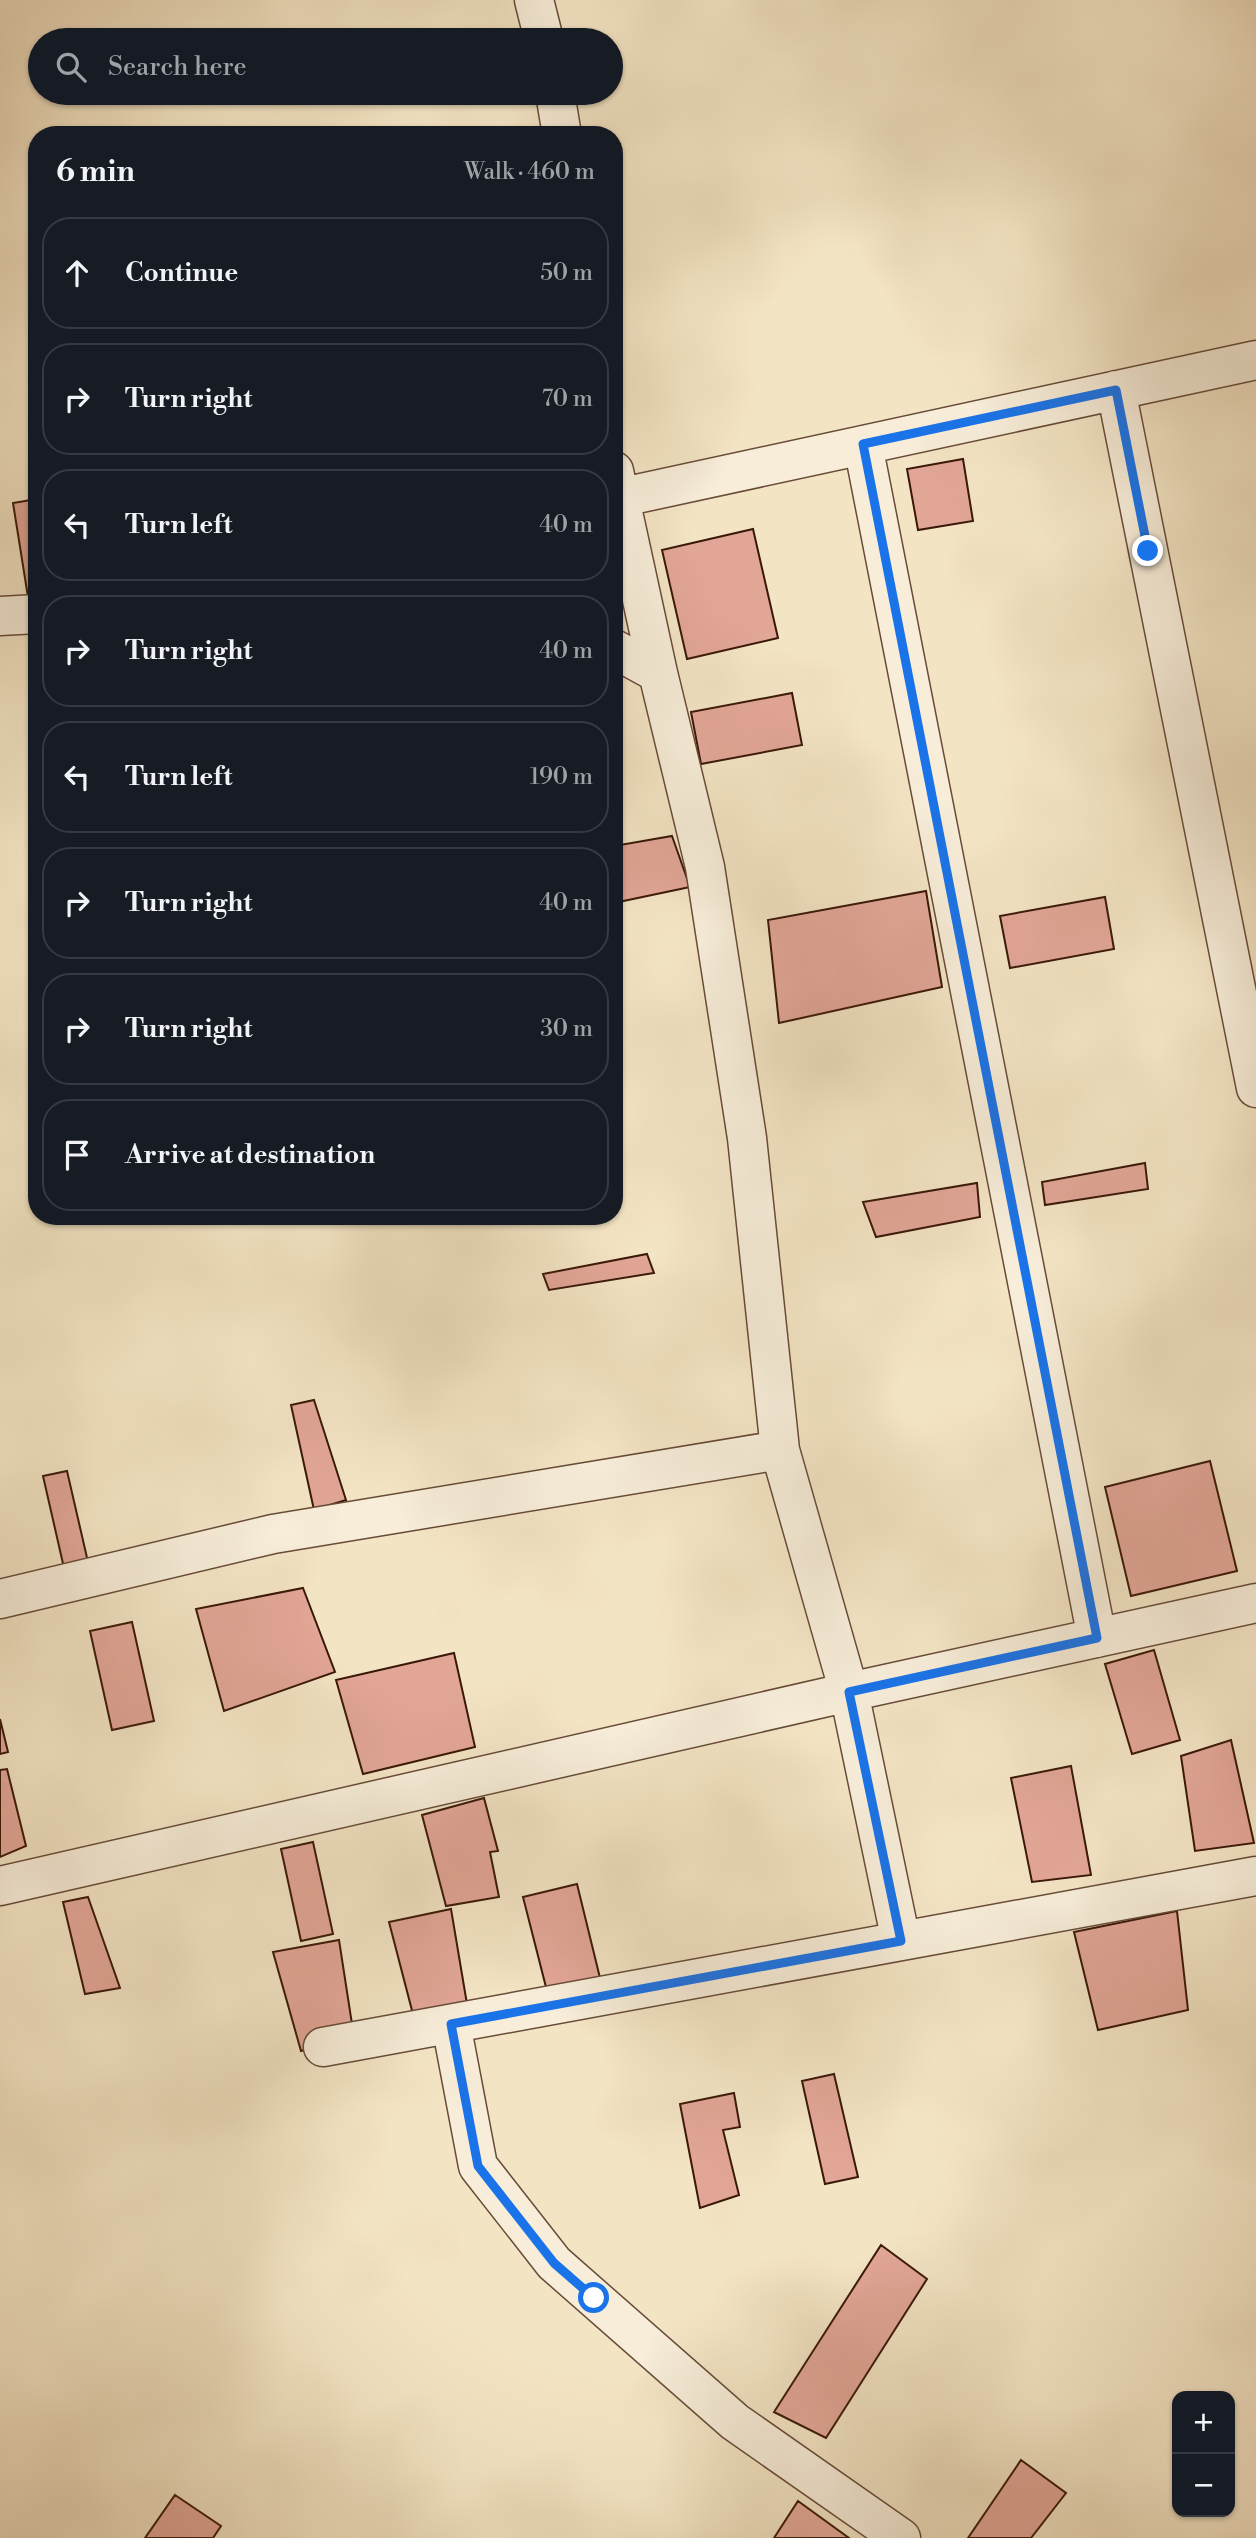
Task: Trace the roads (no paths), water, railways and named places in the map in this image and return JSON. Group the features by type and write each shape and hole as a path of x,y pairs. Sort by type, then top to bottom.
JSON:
{"street":[{"path":"534,0 541,28"},
{"path":"557,105 560,126"},
{"path":"623,483 863,444 1256,360"},
{"path":"1116,390 1256,1087"},
{"path":"863,444 1097,1638"},
{"path":"623,516 705,867 747,1138 780,1450 849,1692 901,1941"},
{"path":"0,616 28,614"},
{"path":"623,654 658,673"},
{"path":"0,1599 273,1534 780,1450"},
{"path":"0,1886 849,1692 1256,1603"},
{"path":"323,2047 1256,1876"},
{"path":"451,2024 478,2166 554,2263 735,2422 901,2538"}]}
